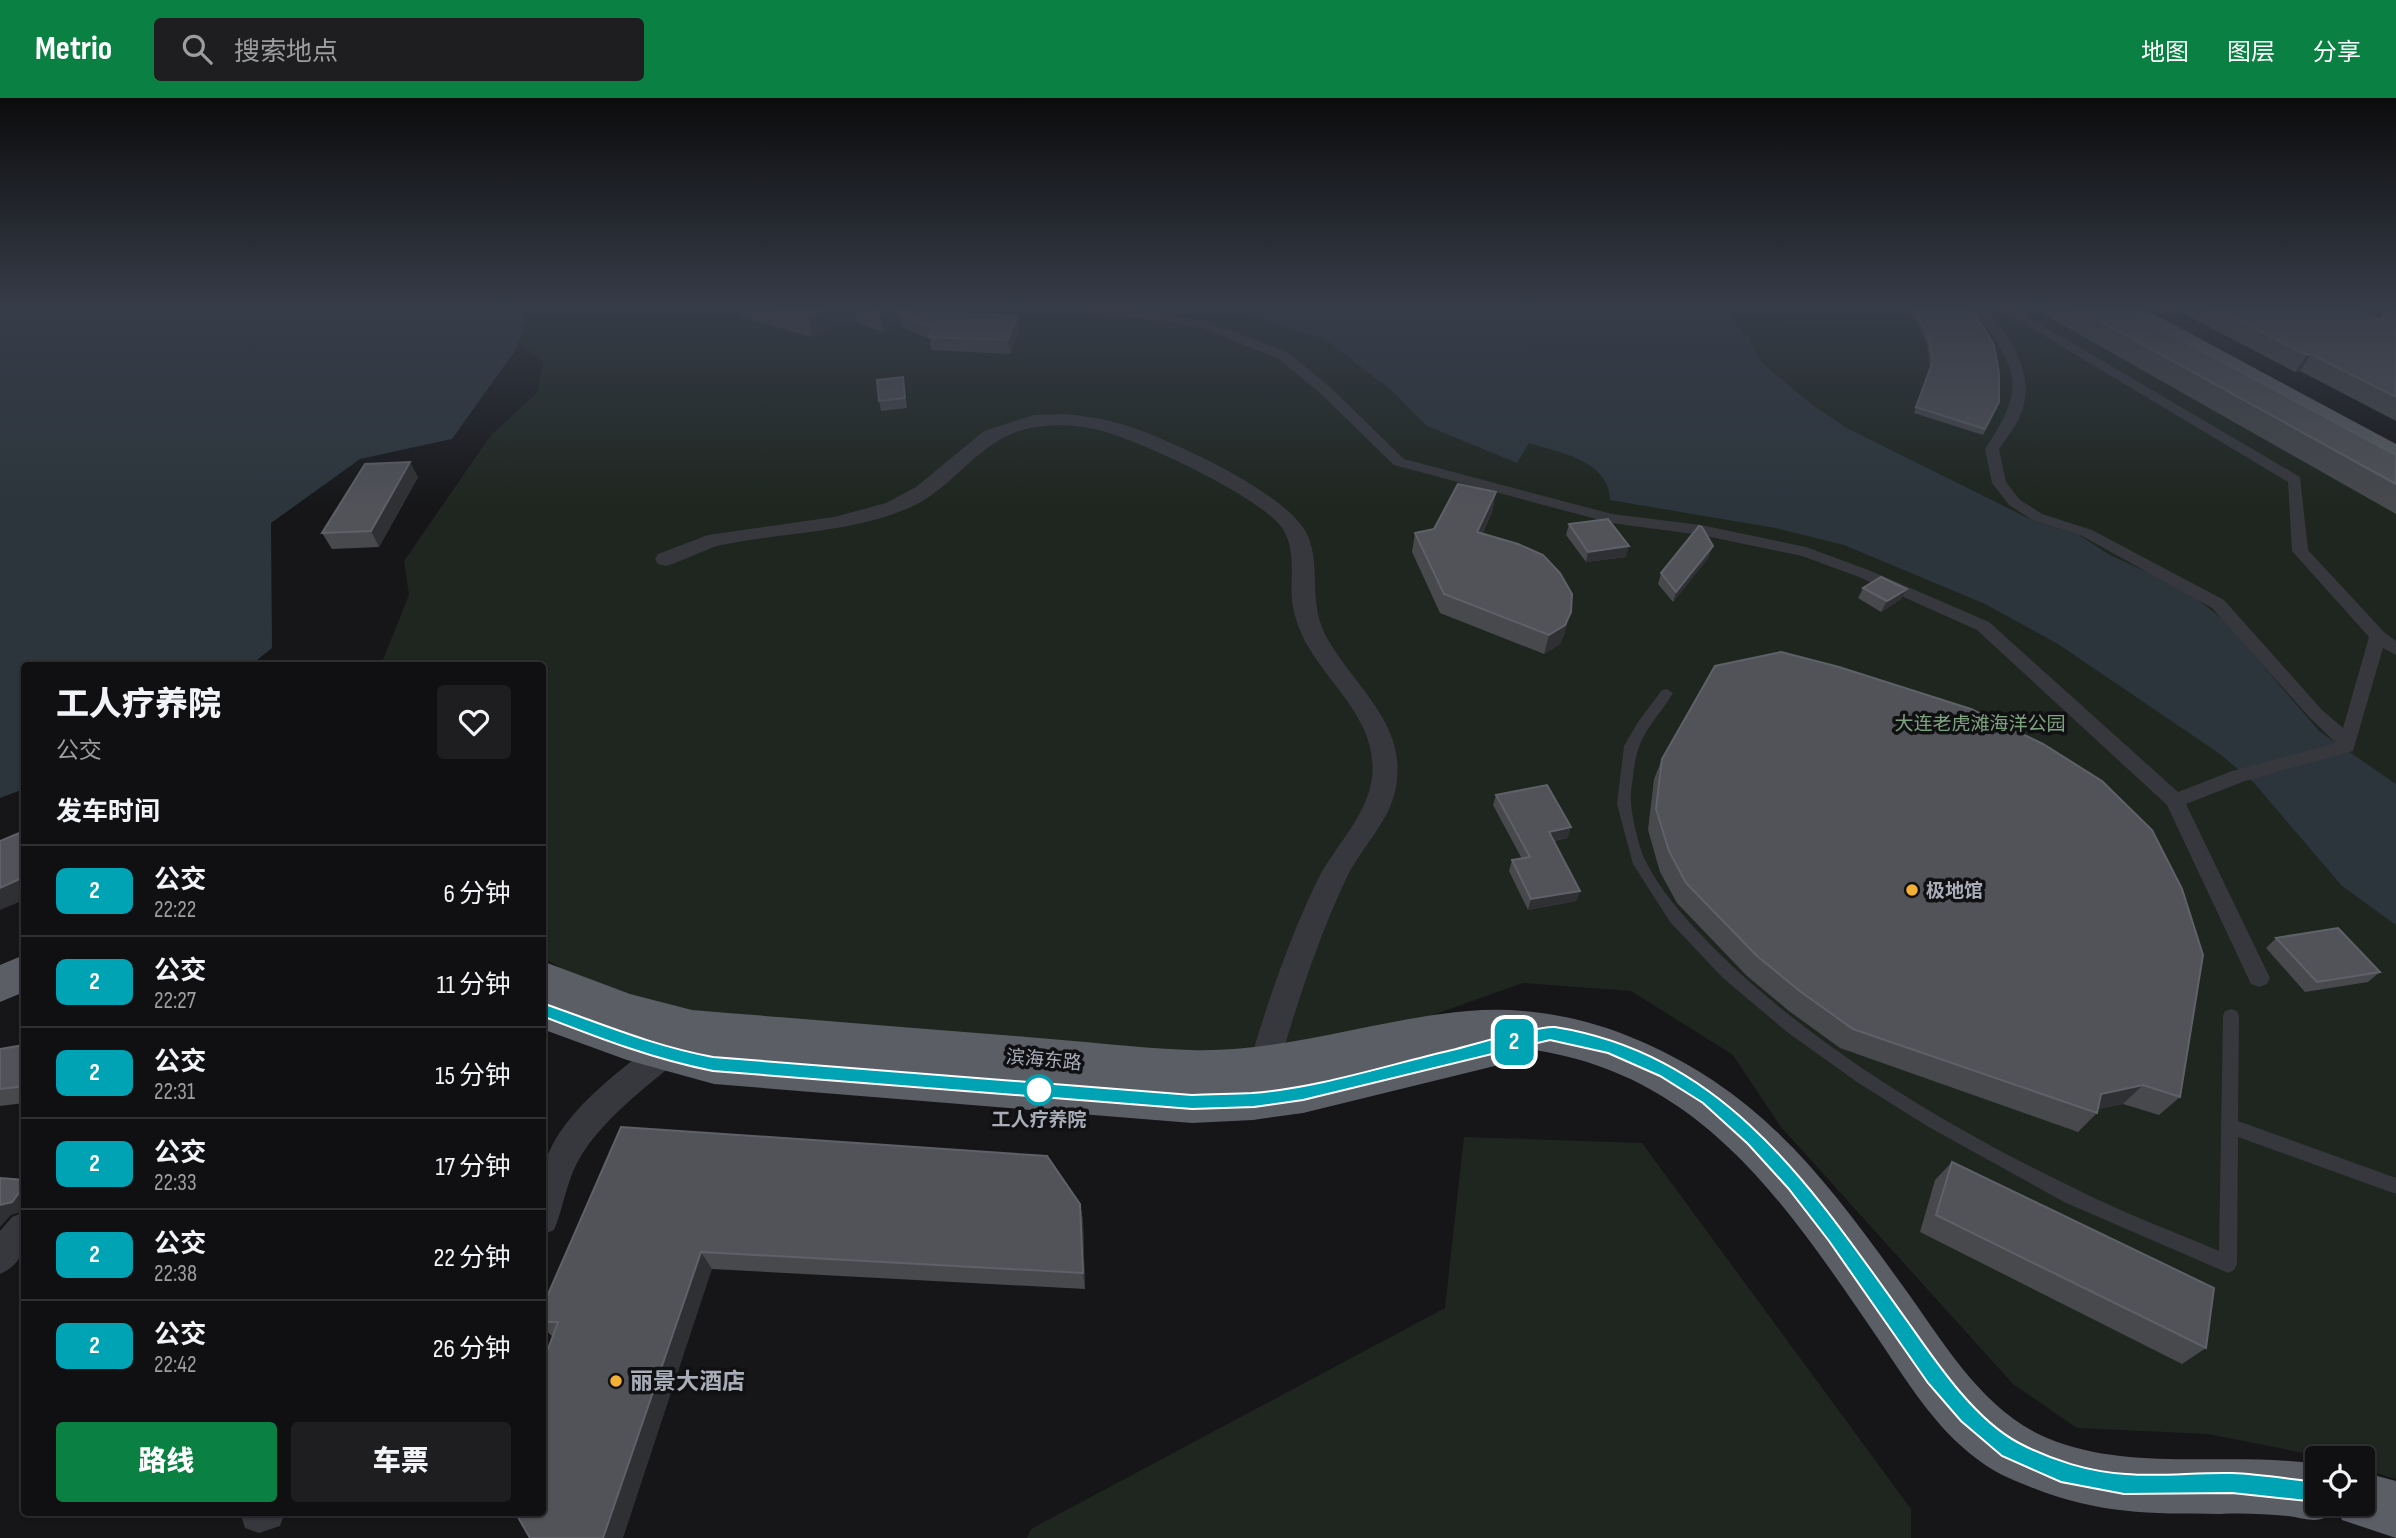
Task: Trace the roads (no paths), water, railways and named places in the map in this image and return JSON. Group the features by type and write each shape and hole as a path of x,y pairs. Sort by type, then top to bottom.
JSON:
{"highway":[{"path":"2226,374 2396,468"},
{"path":"2246,374 2396,456"},
{"path":"0,984 21,975"},
{"name":"滨海东路","path":"546,980 625,1011 678,1042 742,1068 1192,1102 1259,1083 1343,1084 1550,1033 1610,1047 1666,1071 1708,1098 1754,1139 1794,1182 1836,1235 1935,1377 1968,1414 2009,1449 2061,1472 2124,1484 2232,1483 2305,1491"},
{"name":"滨海东路","path":"546,1012 604,1035 678,1042"},
{"path":"2375,1504 2396,1510"}],"street":[{"path":"1306,374 1399,462 1611,517 1701,530 1806,552 1865,574 1983,626 2175,801 2259,978"},
{"path":"2018,374 2015,413 1992,449 2000,483 2014,502 2037,517 2087,533 2218,604 2347,745"},
{"path":"2116,374 2295,480 2300,551 2378,636 2396,649"},
{"path":"666,559 706,542 859,518 911,499 969,450 1003,430 1034,422 1080,420 1136,432 1180,453 1279,512 1291,524 1299,542 1301,600 1307,620 1325,655 1370,710 1379,730 1385,775 1381,797 1371,820 1347,850 1332,878 1279,1013 1259,1083"},
{"path":"2347,745 2378,636"},
{"path":"2175,801 2239,776 2347,745"},
{"path":"546,1206 567,1151 584,1128 678,1042"},
{"path":"0,1257 21,1232"}],"lane":[{"path":"1667,693 1631,746 1624,804 1634,853 1659,897 1700,947 1753,995 1830,1053 1950,1132 2052,1187 2228,1264 2231,1016"},
{"path":"2230,1126 2396,1186"}],"place":[{"name":"极地馆","path":"1912,890"},
{"name":"工人疗养院","path":"1039,1090"},
{"name":"丽景大酒店","path":"616,1381"}],"park label":[{"name":"大连老虎滩海洋公园","path":"1980,723"}]}
